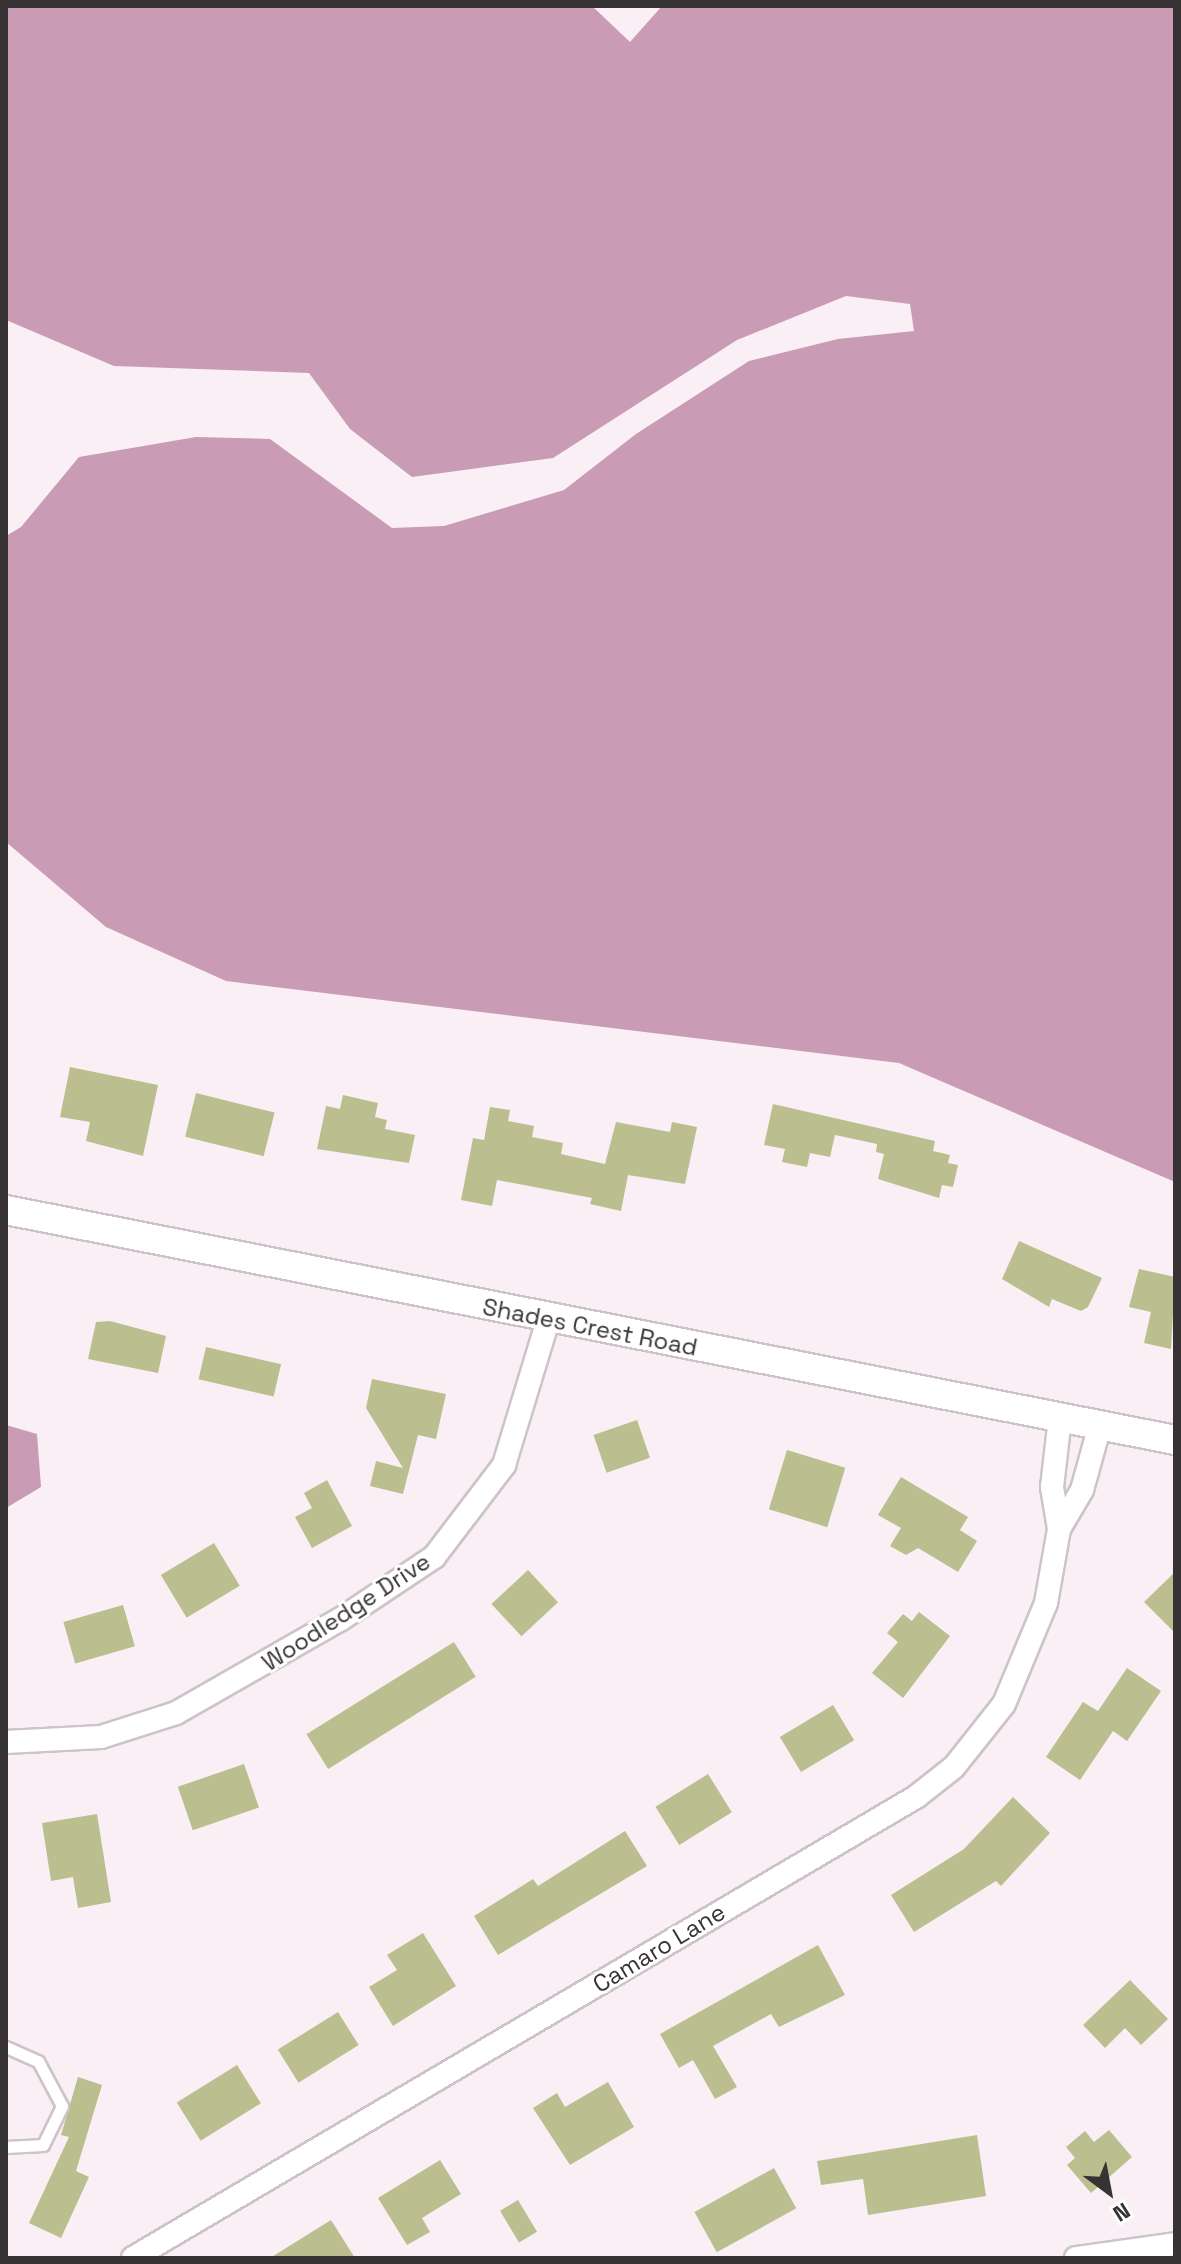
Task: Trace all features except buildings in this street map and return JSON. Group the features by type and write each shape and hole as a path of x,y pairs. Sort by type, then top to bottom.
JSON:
{"street":[{"name":"Shades Crest Road","path":"6,1210 548,1320 1175,1440"},
{"name":"Woodledge Drive","path":"6,1742 101,1737 176,1713 341,1619 434,1557 504,1465 548,1320"},
{"name":"Camaro Lane","path":"133,2258 902,1805 954,1767 1004,1704 1024,1665 1046,1603 1059,1529 1052,1487 1060,1418"},
{"name":"Camaro Lane","path":"1059,1529 1082,1490 1100,1425"},
{"path":"1076,2258 1175,2244"}],"lane":[{"path":"6,2047 38,2061 62,2106 43,2145 6,2147"}],"shaded area":[{"path":"6,6 592,6 630,42 662,6 1175,6 1175,1182 899,1063 226,981 106,927 6,842 6,536 21,527 79,457 196,437 270,439 392,528 444,526 564,490 636,434 749,361 838,339 914,331 910,304 846,296 737,340 553,458 412,477 350,429 309,373 114,366 6,320"},
{"path":"6,1425 37,1434 41,1487 6,1508"}]}
